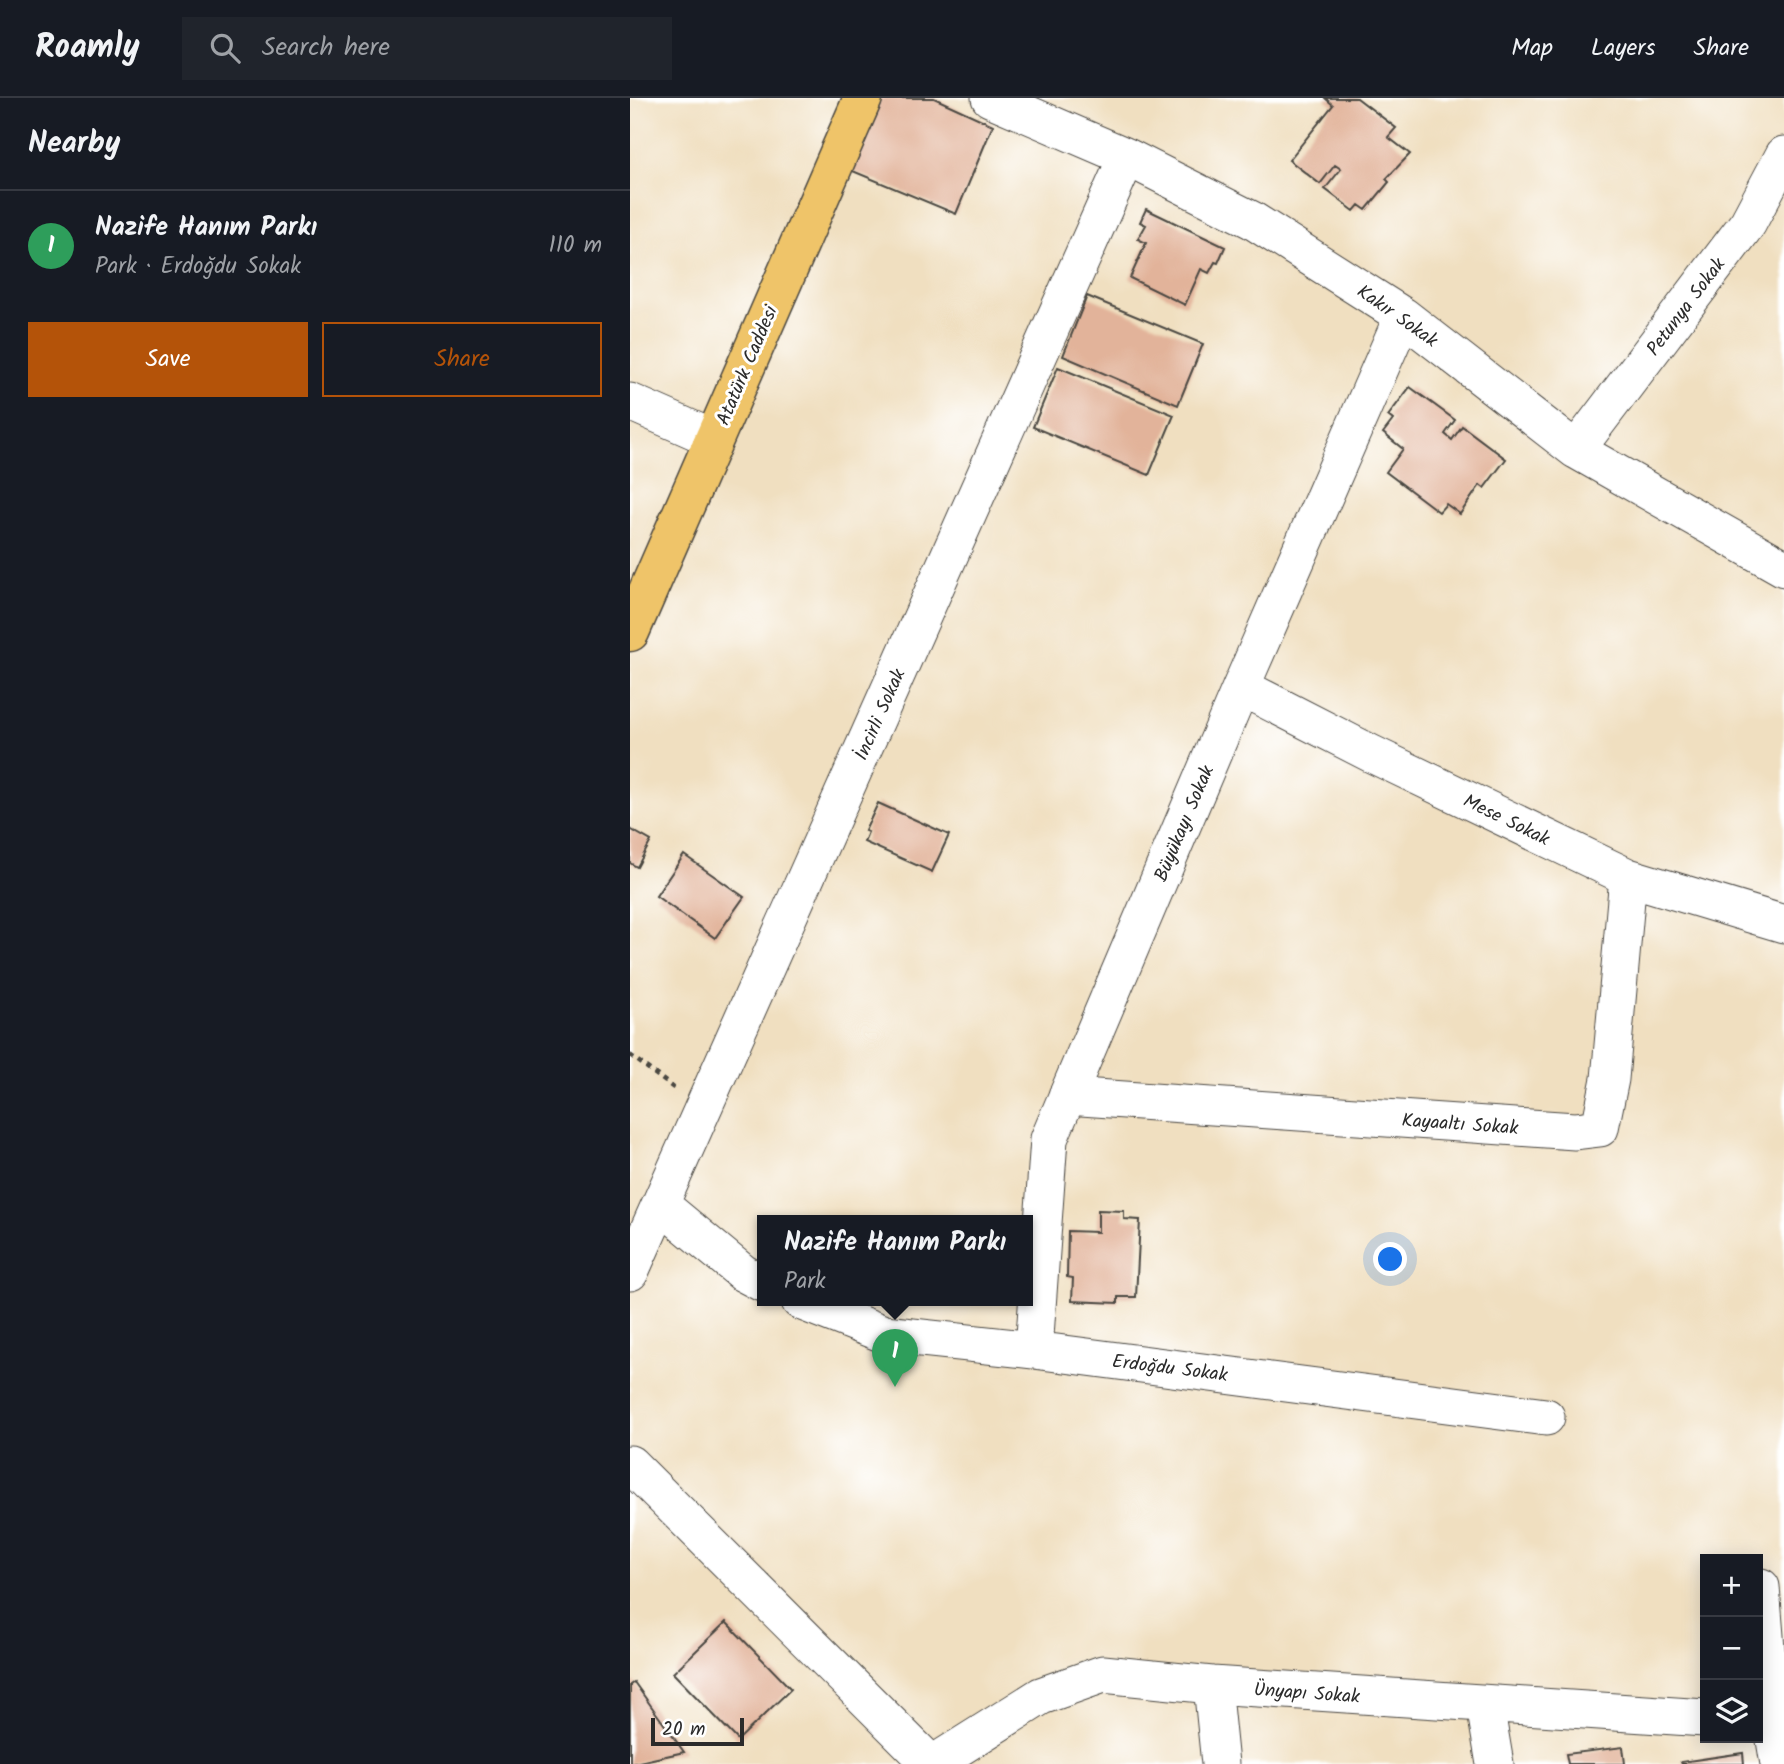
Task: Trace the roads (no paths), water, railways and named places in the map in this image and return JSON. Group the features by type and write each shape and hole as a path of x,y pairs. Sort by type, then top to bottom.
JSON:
{"main road":[{"name":"Atatürk Caddesi","path":"630,632 863,98"}],"street":[{"name":"Kakır Sokak","path":"990,98 1127,157 1252,220 1403,316 1576,450 1784,568"},
{"name":"Petunya Sokak","path":"1576,450 1748,223 1784,155"},
{"name":"İncirli Sokak","path":"630,1272 1127,157"},
{"name":"Büyükayı Sokak","path":"1034,1350 1049,1139 1241,687 1403,316"},
{"path":"630,402 714,439"},
{"name":"Mese Sokak","path":"1241,687 1372,754 1628,877 1784,924"},
{"name":"Kayaaltı Sokak","path":"1067,1096 1575,1131 1600,1128 1610,1079 1628,877"},
{"path":"661,1205 743,1273 757,1280"},
{"name":"Erdoğdu Sokak","path":"813,1306 884,1334 1034,1350 1546,1417"},
{"path":"630,1464 932,1764"},
{"path":"1762,1617 1765,1722 1779,1764"},
{"name":"Ünyapı Sokak","path":"932,1764 1041,1696 1102,1674 1485,1705 1700,1718"},
{"path":"1212,1685 1220,1764"},
{"path":"1485,1705 1495,1764"}],"place":[{"name":"Nazife Hanım Parkı","path":"895,1387"}]}
